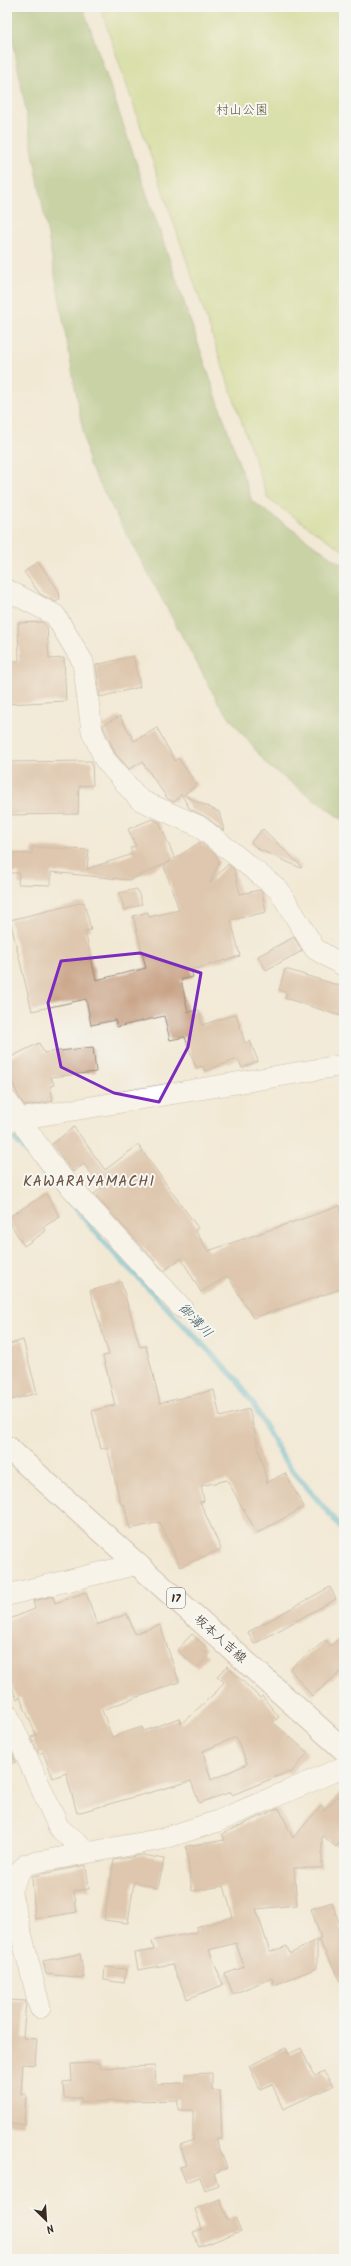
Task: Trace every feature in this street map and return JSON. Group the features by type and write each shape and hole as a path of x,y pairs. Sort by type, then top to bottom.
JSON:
{"main road":[{"name":"坂本人吉線","path":"7,1447 344,1750"}],"street":[{"path":"7,590 55,615 83,662 92,730 105,760 140,800 199,826 280,890 315,949 344,966"},
{"path":"13,1120 344,1065"},
{"path":"7,1101 13,1120 56,1171 182,1308"},
{"path":"7,1595 138,1564"},
{"path":"7,1713 59,1828 87,1852"},
{"path":"40,2008 10,1890 20,1871 27,1864 87,1852 162,1840 218,1821 344,1766"}],"highlighted area":[{"path":"140,953 201,973 188,1047 159,1102 114,1093 61,1067 48,1003 61,961"}],"green space":[{"path":"7,7 83,7 252,501 344,566 344,821 268,766 219,704 89,465"},
{"name":"村山公園","path":"100,7 344,7 344,551 268,499"}],"building":[{"path":"38,562 59,591 60,599 56,602 40,594 24,572"},
{"path":"42,622 47,626 49,659 64,658 66,701 7,704 7,661 19,661 18,623"},
{"path":"133,656 140,687 100,697 96,665"},
{"path":"120,716 134,741 157,728 175,761 178,758 197,785 183,795 219,812 224,831 206,817 190,809 181,794 175,802 168,799 142,762 129,769 115,753 103,725"},
{"path":"92,761 93,785 79,786 78,814 7,815 7,762"},
{"path":"152,819 159,822 175,859 200,842 216,855 219,862 210,883 228,864 234,869 240,894 260,890 262,892 266,912 231,920 240,956 191,970 193,977 181,980 188,1012 199,1010 202,1025 236,1014 245,1043 250,1041 258,1061 242,1068 238,1059 205,1071 203,1066 196,1068 185,1037 170,1040 164,1016 117,1027 115,1020 91,1025 86,999 32,1011 10,920 84,902 91,930 85,931 96,980 146,968 133,916 148,912 149,917 179,910 164,866 171,861 130,880 51,872 51,885 18,884 19,873 10,873 11,853 32,854 32,847 89,850 87,869 133,854 130,848 136,846 128,829"},
{"path":"263,829 302,867 301,868 258,849 251,842"},
{"path":"137,889 142,904 125,910 119,893"},
{"path":"294,937 302,951 266,970 258,956"},
{"path":"285,969 344,987 344,1017 285,998 287,993 279,990"},
{"path":"39,1043 44,1053 93,1047 96,1072 51,1077 54,1085 50,1086 53,1101 25,1106 7,1071 7,1059"},
{"path":"74,1127 105,1170 138,1145 198,1228 195,1230 208,1251 340,1206 344,1219 344,1288 253,1318 228,1276 201,1292 181,1258 164,1271 94,1194 102,1188 84,1164 73,1172 52,1144"},
{"path":"46,1194 60,1217 43,1227 46,1231 24,1246 7,1218"},
{"path":"121,1282 140,1347 146,1346 160,1403 214,1390 220,1417 249,1409 267,1483 285,1473 304,1507 257,1533 227,1480 201,1486 204,1501 200,1502 221,1549 180,1567 160,1522 130,1529 124,1504 121,1505 107,1447 101,1449 92,1411 115,1405 103,1356 109,1355 90,1291"},
{"path":"23,1340 37,1393 7,1401 7,1345"},
{"path":"330,1587 336,1599 254,1644 248,1632"},
{"path":"86,1592 97,1625 127,1614 135,1634 160,1625 179,1682 102,1710 112,1737 142,1727 144,1731 179,1718 181,1724 216,1692 224,1682 217,1676 227,1666 260,1698 262,1696 279,1717 273,1722 308,1753 290,1774 288,1772 232,1795 231,1792 199,1803 191,1781 77,1813 66,1773 53,1778 43,1752 39,1754 31,1737 36,1735 20,1697 17,1699 7,1676 7,1620 35,1609 33,1601 53,1596 55,1603","holes":["236,1737 247,1764 211,1780 203,1751"]},
{"path":"192,1634 207,1648 204,1651 208,1656 197,1668 177,1650"},
{"path":"344,1635 344,1669 312,1696 290,1669 326,1640 330,1646"},
{"path":"8,1744 16,1762 7,1765 7,1745"},
{"path":"344,1789 344,1838 336,1847 322,1835 322,1868 294,1868 297,1905 256,1909 270,1952 287,1946 290,1954 317,1940 317,1968 274,1985 272,1978 233,1994 225,1974 244,1967 236,1943 209,1950 223,1985 187,1999 172,1964 138,1970 135,1953 154,1950 152,1941 197,1932 196,1927 233,1917 224,1886 192,1891 186,1846 225,1840 222,1834 279,1808 293,1838 322,1805 324,1811"},
{"path":"143,1855 164,1859 158,1888 134,1882 128,1923 104,1920 114,1860"},
{"path":"86,1865 89,1889 74,1891 77,1912 35,1919 32,1876"},
{"path":"332,1902 341,1930 344,1928 344,1987 318,1939 321,1938 311,1909"},
{"path":"80,1954 84,1978 46,1974 43,1961"},
{"path":"105,1967 126,1969 124,1983 104,1980"},
{"path":"7,2000 26,2001 23,2038 37,2039 35,2065 23,2064 21,2094 26,2094 24,2125 7,2124"},
{"path":"286,2048 289,2054 301,2048 313,2074 316,2076 324,2072 333,2086 283,2109 272,2084 260,2089 249,2066"},
{"path":"100,2063 100,2068 155,2066 156,2084 185,2083 185,2074 212,2073 212,2091 220,2091 222,2139 216,2139 227,2168 214,2173 218,2185 205,2190 200,2177 186,2182 180,2167 187,2165 180,2145 193,2140 193,2110 178,2110 178,2100 81,2102 81,2098 64,2098 63,2082 72,2081 71,2064"},
{"path":"220,2199 228,2220 235,2217 241,2231 199,2247 193,2232 202,2229 195,2209"}],"waterway":[{"name":"御溝川","path":"15,1139 49,1178"},
{"name":"御溝川","path":"59,1190 112,1251 237,1380 254,1405 284,1460 344,1531"}],"district":[{"name":"KAWARAYAMACHI","path":"89,1181"}]}
